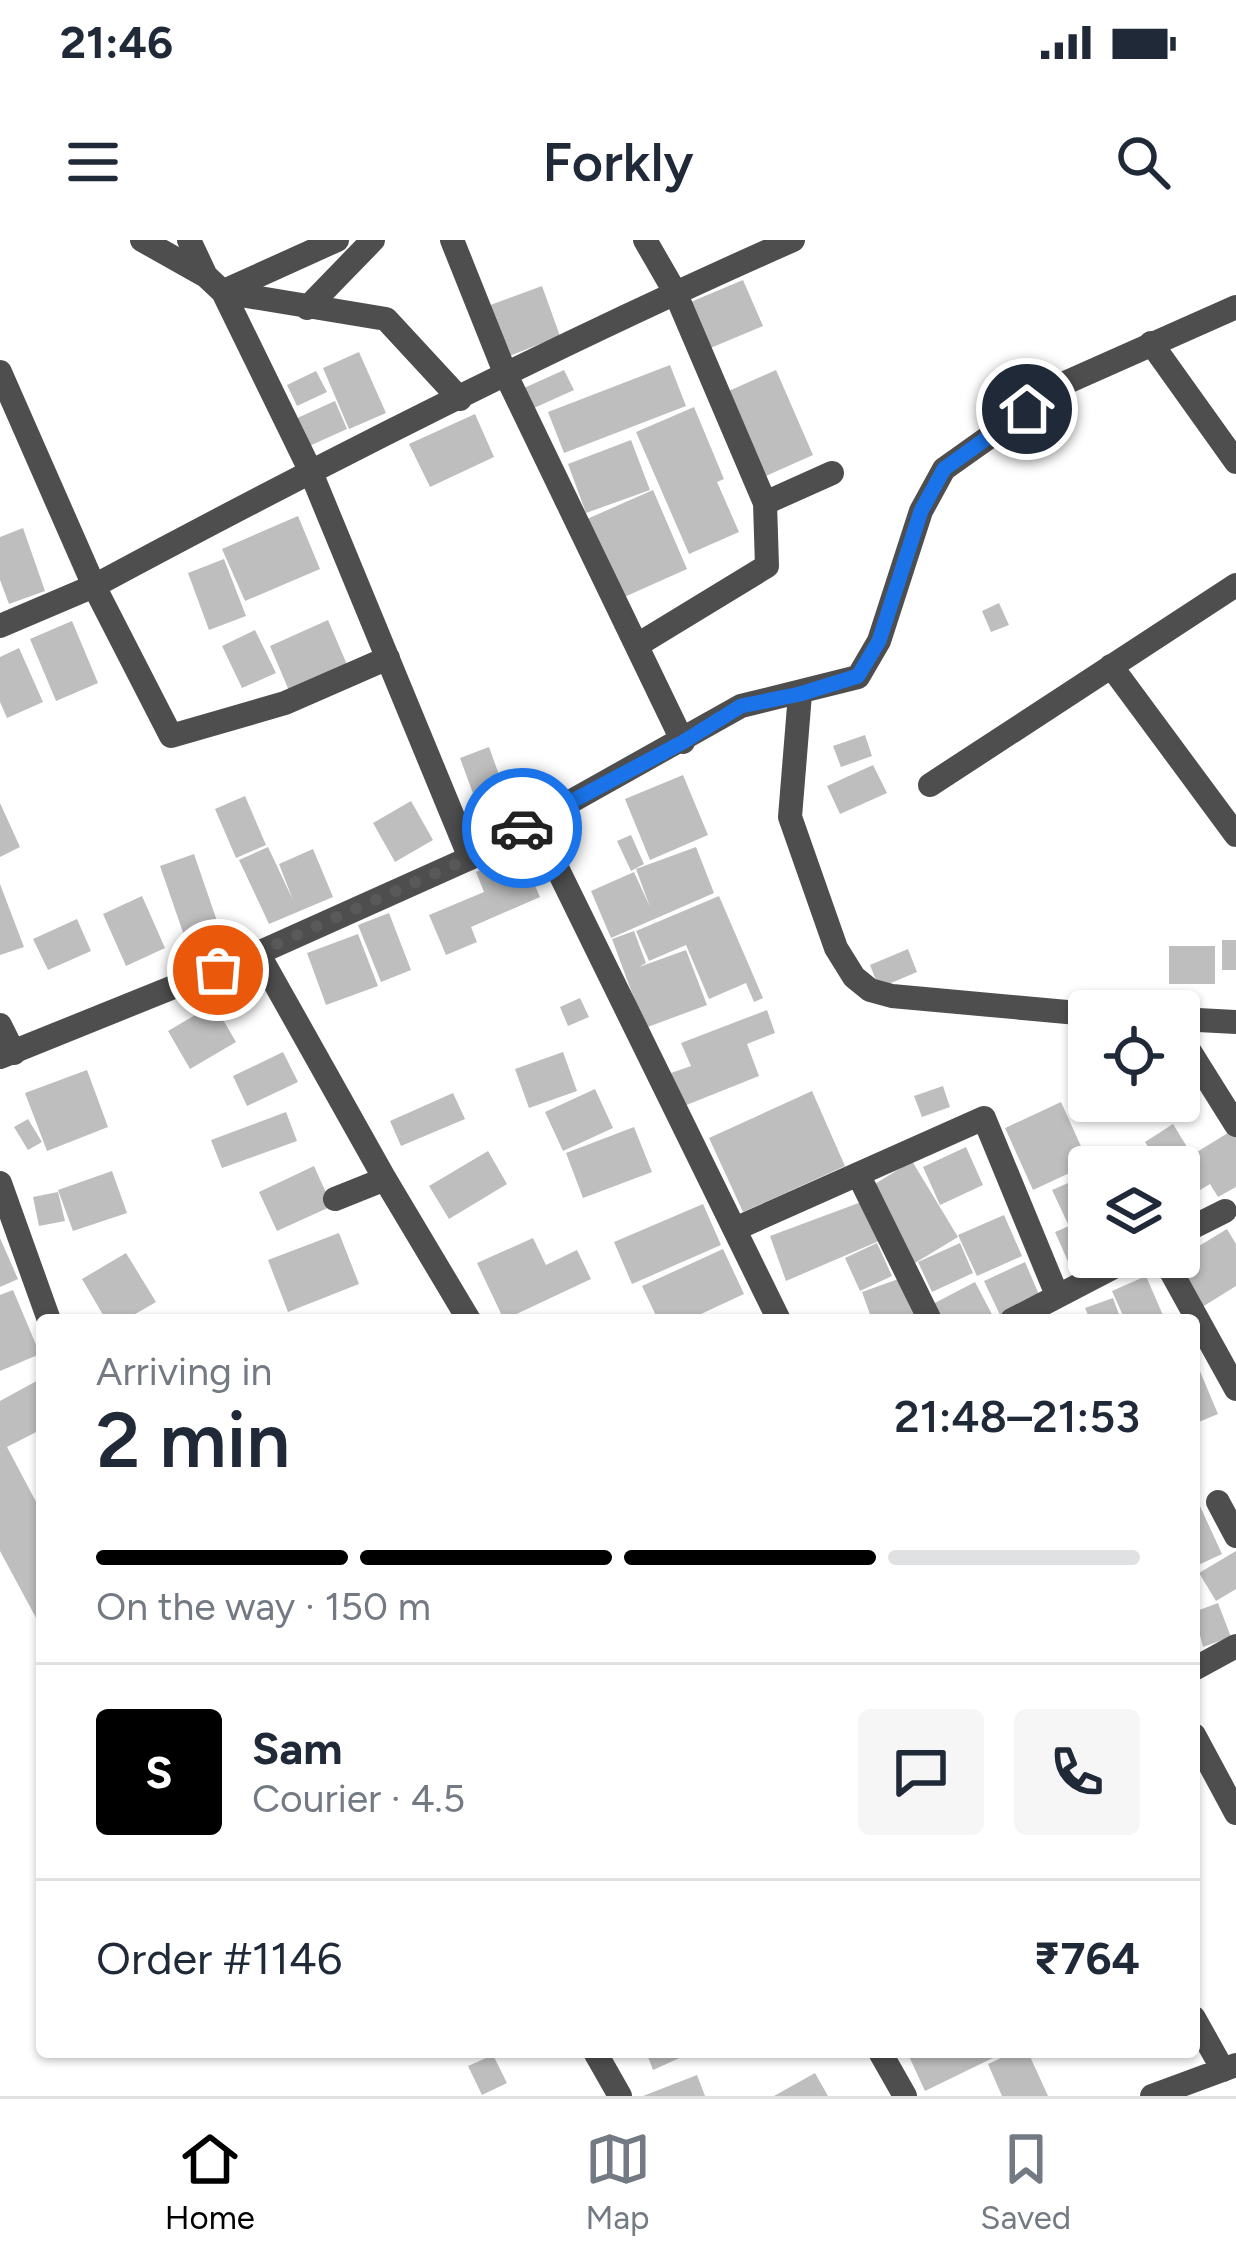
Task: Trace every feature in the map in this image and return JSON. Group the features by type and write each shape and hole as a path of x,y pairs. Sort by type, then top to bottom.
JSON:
{"street":[{"path":"142,240 214,284 307,308 386,319 460,399"},
{"path":"189,240 310,470 470,858"},
{"path":"214,284 337,240"},
{"path":"307,308 373,240"},
{"path":"452,240 506,376 683,742"},
{"path":"639,644 767,566 765,502 675,292 645,240"},
{"path":"0,626 94,586 310,470 675,292 793,240"},
{"path":"0,1025 7,1055 258,953 470,858 741,706 858,676 879,641 921,511 944,469 1065,383 1236,307"},
{"path":"1151,343 1236,462"},
{"path":"0,372 94,586 171,736 285,703 388,658"},
{"path":"765,502 832,473"},
{"path":"930,785 1236,585"},
{"path":"1111,666 1236,835"},
{"path":"800,694 790,818 836,948 854,977 870,990 892,996 1068,1012"},
{"path":"534,821 776,1314"},
{"path":"258,953 465,1314"},
{"path":"1200,1020 1236,1022"},
{"path":"1200,1068 1236,1125"},
{"path":"735,1229 984,1118 1057,1294"},
{"path":"858,1174 927,1314"},
{"path":"335,1199 385,1179"},
{"path":"0,1186 47,1314"},
{"path":"1200,1224 1225,1211"},
{"path":"1022,1314 1090,1278"},
{"path":"1174,1278 1194,1314"},
{"path":"1200,1325 1236,1389"},
{"path":"1218,1502 1236,1536"},
{"path":"1200,1666 1236,1646"},
{"path":"1200,1746 1236,1813"},
{"path":"1152,2096 1229,2068 1200,2027"},
{"path":"598,2058 620,2096"},
{"path":"883,2058 905,2096"}],"building":[{"path":"743,280 763,326 701,352 681,306"},
{"path":"542,286 560,336 504,358 485,307"},
{"path":"359,352 386,413 349,429 323,368"},
{"path":"670,365 686,406 564,453 548,412"},
{"path":"564,370 574,390 534,408 524,388"},
{"path":"776,370 813,455 759,479 722,394"},
{"path":"316,371 327,392 297,406 287,385"},
{"path":"335,401 347,429 307,447 295,419"},
{"path":"694,407 724,479 717,482 739,532 689,554 636,432"},
{"path":"475,414 494,457 430,487 409,444"},
{"path":"631,440 650,490 586,513 568,464"},
{"path":"653,490 687,569 622,598 587,519"},
{"path":"298,516 320,569 245,601 222,549"},
{"path":"23,528 45,591 9,604 0,580 0,537"},
{"path":"224,559 246,616 209,630 188,573"},
{"path":"999,603 1009,625 991,632 982,611"},
{"path":"328,620 348,667 290,693 270,646"},
{"path":"72,621 98,683 56,701 30,639"},
{"path":"255,630 276,673 242,688 222,646"},
{"path":"19,648 43,702 7,718 0,702 0,657"},
{"path":"865,735 872,756 841,767 833,746"},
{"path":"489,747 511,808 482,818 460,758"},
{"path":"873,765 887,793 840,814 827,786"},
{"path":"683,775 708,835 650,860 625,799"},
{"path":"245,796 266,845 236,858 215,809"},
{"path":"411,801 433,840 395,862 373,823"},
{"path":"0,803 20,847 0,857"},
{"path":"631,835 644,864 631,871 617,841"},
{"path":"268,847 293,900 279,864 313,849 333,897 269,924 239,860"},
{"path":"696,847 714,893 611,938 591,891 634,872 650,907 636,869"},
{"path":"194,854 229,956 195,967 160,866"},
{"path":"521,854 540,897 471,927 477,942 446,955 429,915 484,892 476,872"},
{"path":"0,884 24,947 0,955"},
{"path":"142,896 165,948 126,966 103,914"},
{"path":"719,896 763,998 754,1002 746,983 709,999 686,945 649,961 636,931"},
{"path":"389,913 411,970 381,982 358,925"},
{"path":"77,919 91,951 48,970 33,939"},
{"path":"634,931 646,963 639,967 686,950 707,1005 645,1028 612,939"},
{"path":"358,934 378,986 326,1005 307,953"},
{"path":"1222,940 1236,940 1236,970 1222,970"},
{"path":"1169,946 1215,946 1215,984 1169,984"},
{"path":"908,949 917,972 879,988 870,965"},
{"path":"580,998 589,1017 568,1026 560,1007"},
{"path":"214,1004 236,1042 190,1069 168,1031"},
{"path":"767,1010 775,1033 747,1044 759,1076 684,1106 671,1073 691,1066 681,1043"},
{"path":"283,1052 298,1082 247,1106 233,1076"},
{"path":"563,1052 577,1091 529,1108 515,1069"},
{"path":"87,1070 108,1127 47,1151 25,1093"},
{"path":"943,1086 950,1107 922,1117 914,1096"},
{"path":"595,1089 613,1128 563,1151 545,1112"},
{"path":"812,1091 845,1166 743,1212 709,1138"},
{"path":"453,1093 465,1119 401,1146 390,1121"},
{"path":"1061,1102 1081,1146 1068,1146 1068,1174 1033,1190 1005,1128"},
{"path":"286,1112 297,1141 222,1168 211,1140"},
{"path":"28,1119 42,1142 28,1150 14,1127"},
{"path":"1173,1124 1186,1146 1148,1146 1145,1142"},
{"path":"634,1127 652,1172 583,1198 566,1153"},
{"path":"1236,1128 1236,1187 1218,1197 1210,1184 1200,1190 1200,1150"},
{"path":"966,1147 983,1185 940,1205 923,1167"},
{"path":"488,1151 507,1184 449,1219 429,1186"},
{"path":"912,1161 958,1237 915,1263 870,1187"},
{"path":"314,1166 332,1206 277,1231 259,1192"},
{"path":"112,1171 127,1213 73,1231 58,1190"},
{"path":"1068,1183 1068,1224 1052,1190"},
{"path":"58,1192 65,1221 39,1226 33,1197"},
{"path":"864,1201 879,1241 786,1281 770,1236"},
{"path":"703,1204 721,1245 632,1284 614,1242"},
{"path":"1004,1215 1022,1256 977,1276 958,1235"},
{"path":"1068,1226 1068,1261 1055,1232"},
{"path":"1227,1229 1236,1244 1236,1286 1199,1309 1180,1278 1200,1278 1200,1245"},
{"path":"339,1233 359,1284 288,1312 268,1260"},
{"path":"0,1238 18,1279 0,1287"},
{"path":"533,1238 546,1265 577,1250 591,1279 517,1314 501,1314 477,1263"},
{"path":"877,1243 892,1276 860,1291 845,1258"},
{"path":"960,1243 973,1273 932,1292 918,1262"},
{"path":"723,1249 744,1294 701,1314 655,1314 642,1286"},
{"path":"126,1253 156,1302 135,1314 102,1314 82,1279"},
{"path":"1025,1262 1040,1297 1000,1314 984,1281"},
{"path":"904,1277 917,1314 870,1314 862,1292"},
{"path":"1147,1278 1162,1314 1122,1314 1112,1291"},
{"path":"975,1282 992,1314 936,1314 931,1305"},
{"path":"13,1290 36,1345 36,1356 0,1371 0,1295"},
{"path":"1113,1298 1119,1314 1088,1314 1085,1308"},
{"path":"1200,1371 1218,1414 1200,1422"},
{"path":"36,1381 36,1432 7,1447 36,1502 36,1618 0,1551 0,1401"},
{"path":"1200,1506 1222,1554 1200,1564"},
{"path":"1236,1551 1236,1589 1216,1601 1200,1572"},
{"path":"1218,1603 1231,1637 1203,1647 1200,1610"},
{"path":"494,2058 507,2083 482,2095 468,2066"},
{"path":"648,2058 679,2058 653,2070"},
{"path":"910,2058 993,2058 925,2091"},
{"path":"1001,2058 1031,2058 1048,2096 1002,2096 988,2064"},
{"path":"815,2073 828,2096 774,2096"},
{"path":"697,2075 705,2096 643,2096"}],"way so far":[{"path":"218,970 470,858 522,828"}],"route":[{"path":"522,828 741,706 858,676 879,641 921,511 944,469 1027,409"}]}
